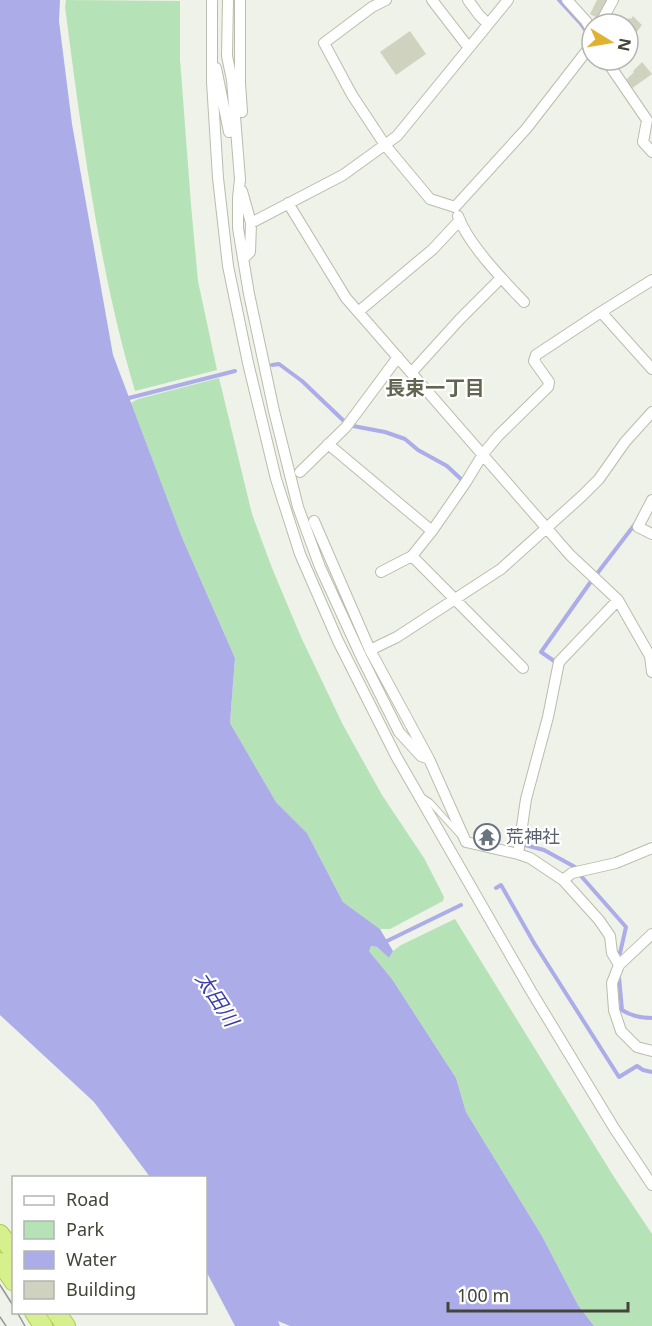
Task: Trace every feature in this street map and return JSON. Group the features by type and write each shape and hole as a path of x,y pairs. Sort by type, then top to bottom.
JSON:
{"highway":[{"path":"0,1234 12,1250"},
{"path":"0,1262 12,1279"}],"street":[{"path":"212,0 211,49 218,178 228,266 248,363 276,479 300,554 338,641 396,756 537,1001 614,1128 652,1185"},
{"path":"228,0 227,56 232,80 240,179 238,228 274,411 298,507 316,557 360,654 399,732 421,756 429,759"},
{"path":"227,56 240,25 233,0"},
{"path":"240,0 242,112"},
{"path":"386,0 372,7 324,43 352,95 385,144 430,199 455,207"},
{"path":"432,0 469,48"},
{"path":"468,0 488,24"},
{"path":"250,223 343,175 396,136 508,0"},
{"path":"567,0 580,14"},
{"path":"211,49 250,223 250,252 243,260"},
{"path":"455,207 526,129 580,59"},
{"path":"614,72 646,120 643,142 652,152"},
{"path":"288,203 346,298 570,555 618,600 651,655 652,672"},
{"path":"455,207 475,245 524,302"},
{"path":"358,312 433,249 460,220"},
{"path":"412,372 501,278"},
{"path":"381,572 412,556 466,482 483,453 548,387 549,382 534,361 536,355 652,280"},
{"path":"601,312 652,369"},
{"path":"300,472 346,427 398,357"},
{"path":"370,650 397,637 501,569 599,479 625,442 652,412"},
{"path":"328,444 432,531"},
{"path":"652,500 638,526 652,534"},
{"path":"314,521 370,650 429,759 466,842 530,858 563,880 599,920 610,936 612,953 619,964"},
{"path":"412,556 523,668"},
{"path":"518,854 526,799 548,717 559,662 618,600"},
{"path":"563,880 572,873 616,863 652,849"},
{"path":"652,934 619,964 612,983 614,1010 621,1031 637,1047 652,1051"}],"lane":[{"path":"418,795 430,802 466,842"}],"green space":[{"path":"66,0 180,1 180,59 198,281 217,370 135,391 111,296 92,201 71,55"},
{"path":"219,378 252,514 301,637 343,725 382,795 424,858 444,897 443,901 390,929 380,929 343,902 307,833 276,802 230,723 235,658 181,535 131,403 138,399"},
{"path":"455,919 614,1177 652,1234 652,1326 594,1326 578,1305 542,1236 466,1112 456,1078 392,979 369,951 370,946 377,947 389,958 393,951 401,945"}],"water":[{"name":"太田川","path":"0,0 60,0 59,21 72,124 113,355 181,535 235,658 230,723 276,802 307,833 343,902 380,929 393,951 389,958 377,947 371,946 369,951 392,979 456,1078 466,1112 542,1236 578,1305 594,1326 290,1326 278,1321 280,1326 235,1326 207,1273 207,1176 149,1176 94,1102 0,1015"}],"building":[{"path":"597,0 611,0 605,12 591,12"},
{"path":"410,31 426,54 396,75 380,52"},
{"path":"642,62 652,74 631,89 625,81 634,72 640,72"}],"waterway":[{"path":"559,0 580,23"},
{"path":"272,365 279,364 302,381 346,423"},
{"path":"125,399 235,371"},
{"path":"353,426 385,432 405,439 463,479"},
{"path":"596,575 635,524"},
{"path":"557,663 541,652 592,580"},
{"path":"526,835 525,845 544,850 575,867"},
{"path":"581,876 626,927 620,953"},
{"path":"496,888 501,885 534,943 619,1077 637,1066 652,1072"},
{"path":"387,941 461,905"},
{"path":"619,977 622,1010 629,1014 652,1018"}],"tram line":[{"path":"0,1285 12,1304"},
{"path":"18,1314 25,1326"},
{"path":"0,1317 6,1326"}],"place":[{"name":"荒神社","path":"487,837"}],"district":[{"name":"長束一丁目","path":"435,388"}]}
